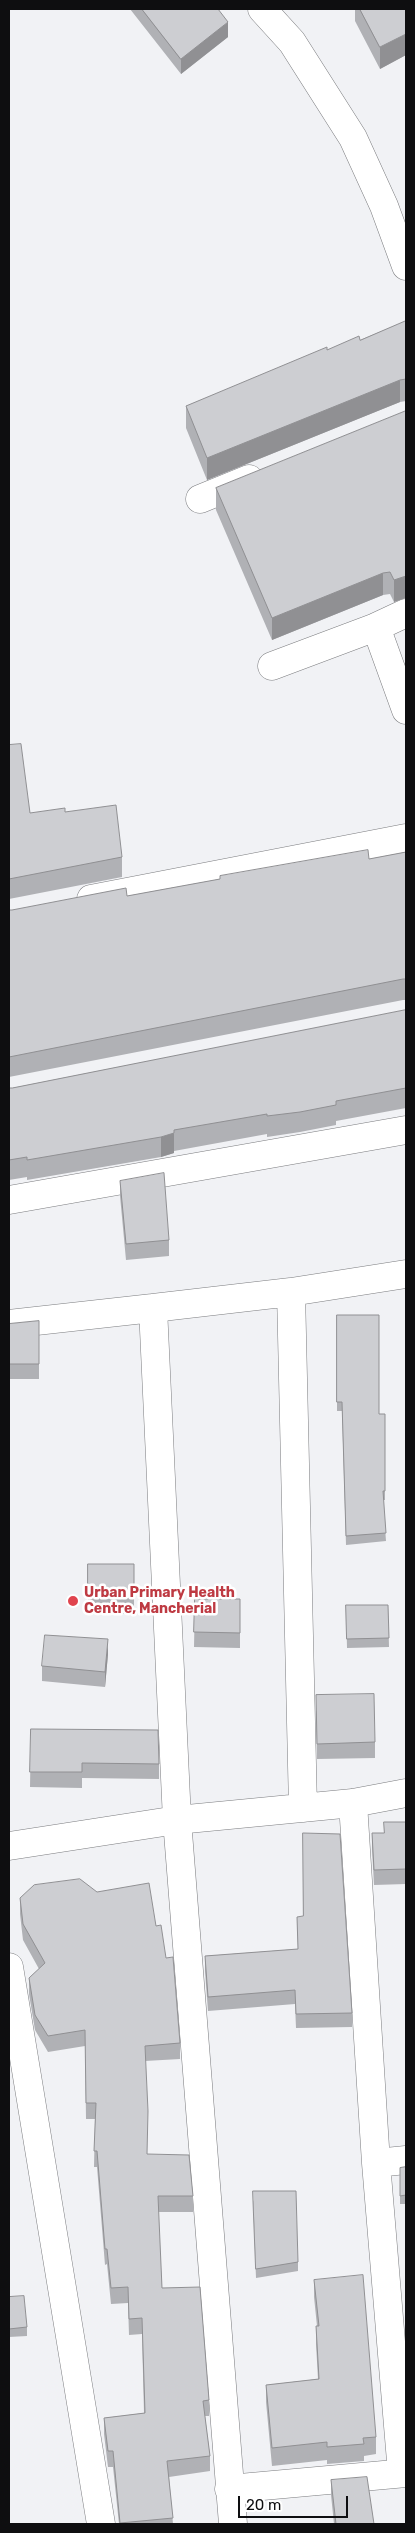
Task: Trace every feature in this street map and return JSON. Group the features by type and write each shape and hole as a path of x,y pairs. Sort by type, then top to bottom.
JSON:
{"street":[{"path":"262,9 292,42 353,138 384,206 406,266"},
{"path":"200,499 272,470"},
{"path":"272,666 376,627 406,613"},
{"path":"376,627 406,710"},
{"path":"67,904 406,838"},
{"path":"9,1200 406,1130"},
{"path":"9,1324 291,1292 406,1274"},
{"path":"291,1292 303,1808"},
{"path":"153,1308 177,1820 233,2524"},
{"path":"9,1846 177,1820 354,1803 406,1794"},
{"path":"229,2489 404,2473 399,2358 376,2163 354,1803"},
{"path":"9,1967 101,2524"},
{"path":"376,2163 406,2160"}],"building":[{"path":"142,9 218,9 228,22 181,59"},
{"path":"360,9 406,9 406,34 380,47"},
{"path":"406,321 406,379 207,458 186,406 327,347 327,350 359,336 360,340"},
{"path":"406,411 406,576 394,580 390,572 383,573 272,618 216,488"},
{"path":"21,744 30,813 65,808 65,812 116,805 122,857 9,879 9,745"},
{"path":"368,850 369,859 406,852 406,979 9,1057 9,910 126,888 127,896 220,879 220,876"},
{"path":"406,1010 406,1088 336,1101 336,1105 300,1112 267,1116 267,1114 174,1130 174,1133 161,1137 27,1160 27,1157 9,1160 9,1088"},
{"path":"164,1173 169,1240 126,1244 120,1181"},
{"path":"337,1315 379,1315 379,1414 385,1414 385,1491 383,1491 386,1533 346,1536 342,1402 337,1402"},
{"path":"39,1321 39,1364 9,1364 9,1324"},
{"path":"88,1564 134,1564 134,1598 88,1598"},
{"path":"195,1599 240,1599 240,1633 194,1632"},
{"path":"346,1605 388,1605 389,1638 347,1639"},
{"path":"45,1635 108,1639 105,1672 42,1666"},
{"path":"374,1694 375,1742 317,1744 316,1695"},
{"path":"31,1729 158,1730 159,1764 82,1763 82,1772 30,1772"},
{"path":"384,1822 406,1822 406,1869 374,1870 372,1833 384,1833"},
{"path":"303,1833 340,1834 352,2013 296,2014 295,1990 208,1997 205,1956 298,1949 297,1917 303,1916"},
{"path":"80,1879 97,1892 149,1883 156,1926 161,1925 166,1958 173,1957 180,2043 145,2046 148,2111 147,2154 189,2155 193,2196 158,2196 162,2288 200,2287 209,2400 203,2401 210,2456 167,2461 173,2518 120,2523 113,2451 108,2451 104,2418 145,2413 142,2318 129,2319 128,2287 111,2288 107,2249 105,2249 97,2151 94,2151 96,2103 86,2103 85,2030 48,2036 35,2015 29,1978 45,1963 23,1924 20,1898 34,1885"},
{"path":"406,2167 406,2195 400,2196 400,2168"},
{"path":"253,2191 296,2191 298,2262 256,2269"},
{"path":"363,2275 376,2437 363,2438 364,2444 327,2447 327,2442 272,2448 266,2385 319,2379 316,2326 319,2326 314,2280"},
{"path":"24,2296 27,2327 9,2329 9,2297"},
{"path":"367,2477 374,2524 336,2524 331,2480"}],"place":[{"name":"Urban Primary Health Centre, Mancherial","path":"73,1601"}]}
